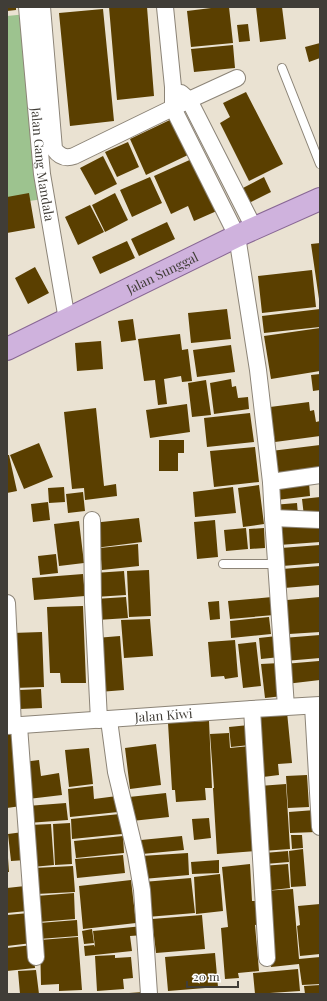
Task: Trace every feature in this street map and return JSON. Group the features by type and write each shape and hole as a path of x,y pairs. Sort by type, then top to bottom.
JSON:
{"main road":[{"name":"Jalan Sunggal","path":"7,349 246,232 320,199"}],"street":[{"name":"Jalan Gang Mandala","path":"27,7 42,174 67,320"},
{"path":"42,7 54,148 57,153 68,158 237,78"},
{"path":"166,7 173,87 173,108 200,160 246,232"},
{"path":"173,87 189,100 216,152 246,232 258,370 271,482 286,707"},
{"path":"200,160 216,152"},
{"path":"271,482 320,475"},
{"path":"273,518 320,520"},
{"path":"92,520 93,602 104,720 136,855 142,890 148,994"},
{"path":"7,604 13,726 36,957"},
{"path":"316,706 320,827"},
{"name":"Jalan Kiwi","path":"13,726 252,709 316,706"},
{"path":"252,709 268,958"}],"lane":[{"path":"282,68 320,164"},
{"path":"223,564 276,564"}],"green space":[{"path":"27,14 51,198 7,204 7,16"}],"building":[{"path":"7,7 16,7 16,10 7,11"},
{"path":"109,7 147,7 154,96 117,100"},
{"path":"229,7 233,43 191,47 187,11"},
{"path":"256,7 282,7 286,39 260,42"},
{"path":"103,9 114,121 70,126 59,13"},
{"path":"248,24 250,41 239,42 237,25"},
{"path":"320,43 320,58 309,62 305,47"},
{"path":"233,45 235,68 194,72 191,49"},
{"path":"246,92 283,164 249,181 220,123 230,117 223,103"},
{"path":"174,118 190,154 146,175 130,139"},
{"path":"128,142 139,167 117,177 105,152"},
{"path":"103,156 117,184 95,195 80,168"},
{"path":"194,158 219,210 194,221 188,206 171,214 154,176"},
{"path":"150,177 162,203 132,217 120,190"},
{"path":"264,177 271,192 249,203 241,189"},
{"path":"29,193 35,228 7,233 7,197"},
{"path":"115,193 128,220 105,232 92,205"},
{"path":"90,205 104,232 78,245 65,217"},
{"path":"167,222 175,239 139,256 131,239"},
{"path":"127,241 135,258 100,274 92,257"},
{"path":"320,243 320,298 319,299 311,244"},
{"path":"35,267 49,293 28,304 15,278"},
{"path":"312,270 316,307 262,313 258,276"},
{"path":"227,309 231,339 191,343 188,313"},
{"path":"320,309 320,327 264,333 262,316"},
{"path":"133,319 136,340 121,342 118,321"},
{"path":"320,328 320,371 271,379 264,336"},
{"path":"180,334 182,350 188,349 192,381 182,382 181,376 164,379 167,404 158,405 155,380 144,381 138,339"},
{"path":"101,341 103,369 77,371 75,343"},
{"path":"231,345 235,372 197,377 193,350"},
{"path":"320,374 320,390 313,391 311,375"},
{"path":"231,379 232,387 236,386 238,398 248,397 249,409 214,414 210,383"},
{"path":"206,380 211,415 192,417 188,383"},
{"path":"309,402 310,411 314,410 316,422 320,421 320,436 275,442 270,407"},
{"path":"187,404 190,432 150,438 146,410"},
{"path":"96,408 104,486 116,484 117,496 85,500 84,488 72,489 64,412"},
{"path":"250,413 254,442 207,447 204,418"},
{"path":"159,440 184,440 184,453 178,453 178,471 159,471"},
{"path":"39,443 53,477 24,489 10,455"},
{"path":"320,445 320,471 274,477 271,451"},
{"path":"255,447 259,482 214,487 210,451"},
{"path":"7,455 9,455 17,491 7,493"},
{"path":"309,482 310,496 277,500 275,486"},
{"path":"259,485 264,524 243,527 238,488"},
{"path":"64,487 65,502 49,503 48,488"},
{"path":"233,487 236,513 195,517 193,492"},
{"path":"83,492 85,511 68,513 66,494"},
{"path":"320,497 320,514 304,516 302,499"},
{"path":"48,502 50,520 33,522 31,504"},
{"path":"297,503 298,515 273,517 272,505"},
{"path":"139,518 142,542 95,548 92,523"},
{"path":"215,520 218,557 197,559 194,522"},
{"path":"79,521 84,563 59,566 54,524"},
{"path":"320,523 320,542 279,545 278,525"},
{"path":"246,528 248,549 226,551 224,530"},
{"path":"264,528 265,548 250,549 249,529"},
{"path":"138,544 139,566 102,570 100,548"},
{"path":"320,545 320,563 282,566 281,548"},
{"path":"56,554 58,573 40,575 38,556"},
{"path":"320,566 320,585 284,588 282,569"},
{"path":"149,570 151,616 129,617 127,571"},
{"path":"124,571 126,595 95,597 94,573"},
{"path":"83,574 85,596 34,600 32,578"},
{"path":"126,597 128,618 97,620 95,599"},
{"path":"272,597 274,615 230,619 228,601"},
{"path":"320,597 320,632 289,634 287,600"},
{"path":"219,601 220,619 210,620 208,602"},
{"path":"83,606 86,683 61,683 60,673 50,673 47,607"},
{"path":"269,617 271,634 231,638 230,621"},
{"path":"150,619 153,656 124,658 121,620"},
{"path":"42,632 44,687 14,688 12,633"},
{"path":"320,635 320,658 285,661 283,638"},
{"path":"120,636 124,690 99,692 96,638"},
{"path":"277,636 280,657 261,659 259,638"},
{"path":"235,640 238,677 225,679 224,676 211,677 208,642"},
{"path":"256,642 261,686 243,688 238,644"},
{"path":"319,661 320,680 286,684 284,664"},
{"path":"280,663 283,696 265,698 261,664"},
{"path":"41,689 42,708 20,709 20,690"},
{"path":"287,712 292,763 278,764 279,775 263,777 258,715"},
{"path":"209,721 212,788 205,788 206,800 176,802 175,790 172,790 168,723"},
{"path":"249,725 250,745 231,747 229,727"},
{"path":"229,733 230,748 250,746 257,851 217,854 210,734"},
{"path":"16,734 21,806 7,808 7,735"},
{"path":"156,744 161,785 130,789 125,748"},
{"path":"89,748 93,784 69,787 65,750"},
{"path":"39,760 41,776 59,773 62,795 28,799 23,762"},
{"path":"307,775 309,807 288,808 286,776"},
{"path":"286,784 290,849 263,851 259,786"},
{"path":"93,786 94,799 117,796 118,812 70,817 68,789"},
{"path":"166,793 169,817 132,821 129,797"},
{"path":"66,803 68,820 28,823 27,806"},
{"path":"315,810 316,832 290,833 289,812"},
{"path":"120,814 122,834 72,839 71,819"},
{"path":"209,818 211,838 194,840 192,819"},
{"path":"70,823 72,864 55,865 53,824"},
{"path":"51,824 54,865 32,867 30,825"},
{"path":"23,832 26,860 11,861 8,834"},
{"path":"291,835 302,835 303,848 292,849"},
{"path":"123,836 124,853 76,858 74,841"},
{"path":"182,836 184,850 142,854 141,840"},
{"path":"303,849 306,886 291,887 289,851"},
{"path":"288,851 289,862 265,864 264,853"},
{"path":"188,853 189,875 143,879 141,856"},
{"path":"123,855 125,873 77,878 75,859"},
{"path":"8,858 9,872 7,872"},
{"path":"219,860 219,873 192,874 191,862"},
{"path":"250,864 252,901 258,901 260,924 255,925 259,971 238,973 239,978 225,979 221,928 228,927 222,867"},
{"path":"288,864 290,888 264,891 262,866"},
{"path":"73,866 75,892 36,894 34,868"},
{"path":"220,874 223,911 196,914 194,877"},
{"path":"191,878 195,913 147,917 143,882"},
{"path":"131,880 136,923 83,929 79,886"},
{"path":"25,886 27,911 7,913 7,888"},
{"path":"293,889 299,959 320,957 320,984 302,985 299,964 271,967 264,891"},
{"path":"74,893 75,919 38,922 36,896"},
{"path":"320,904 320,954 300,956 297,926 300,925 298,906"},
{"path":"29,913 32,943 7,946 7,915"},
{"path":"202,915 205,949 156,953 152,919"},
{"path":"77,920 78,936 39,939 39,923"},
{"path":"143,926 144,935 130,936 132,951 85,956 84,946 94,945 95,947 93,931"},
{"path":"92,929 94,943 84,944 82,931"},
{"path":"78,937 82,990 59,991 59,984 41,985 40,940"},
{"path":"32,945 35,968 7,971 7,948"},
{"path":"215,953 218,987 168,991 165,957"},
{"path":"115,955 115,958 131,957 133,978 123,979 124,989 97,991 95,956"},
{"path":"298,969 300,991 255,994 253,973"},
{"path":"36,970 39,994 20,994 18,971"},
{"path":"320,985 320,994 305,994 304,986"},
{"path":"144,992 144,994 129,994 129,993"}]}
